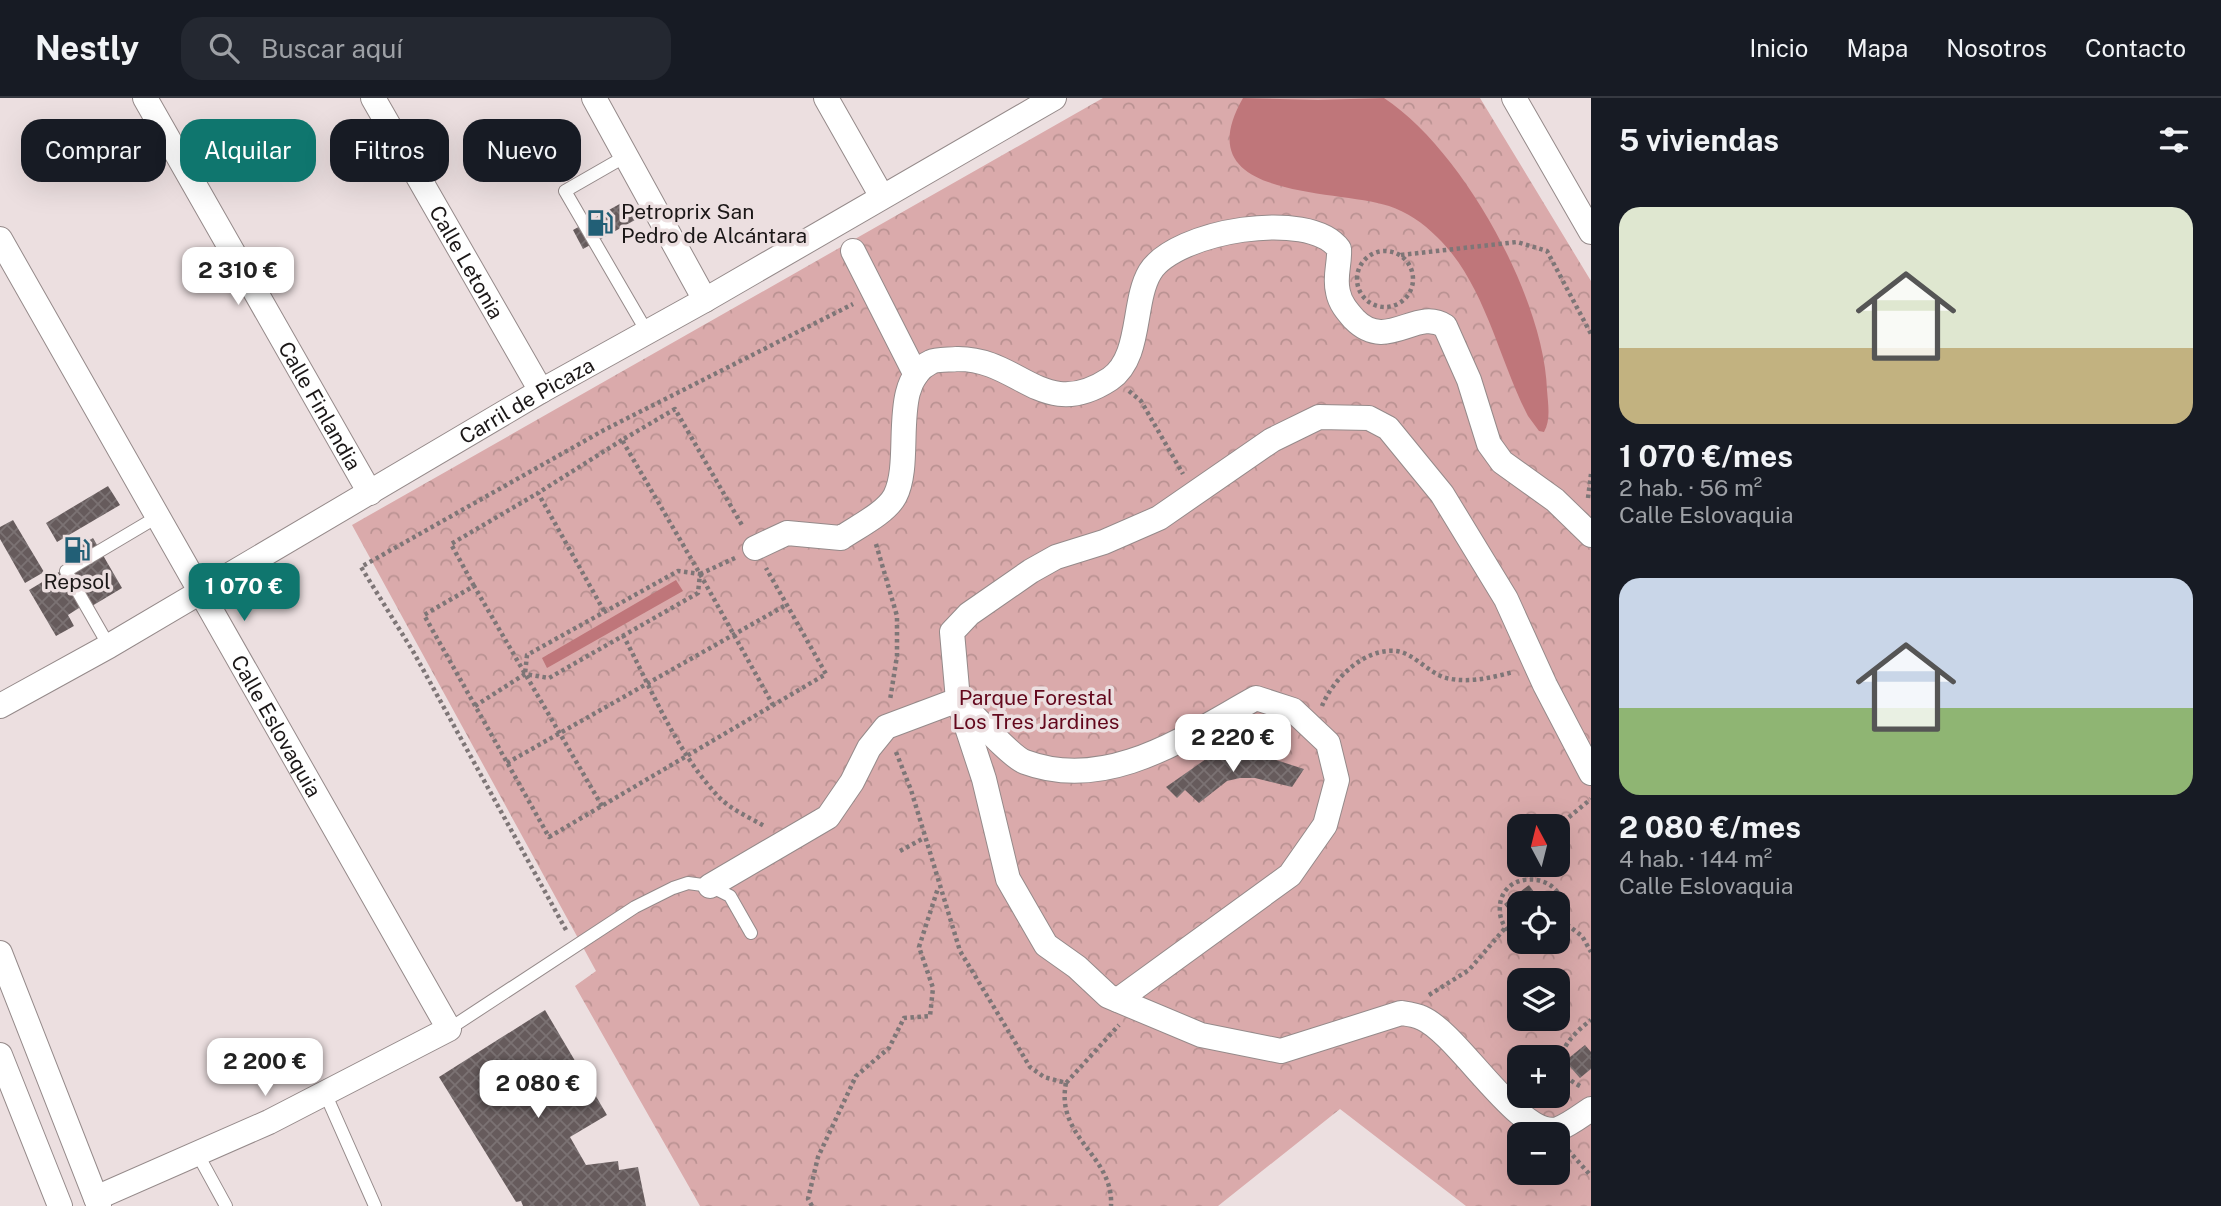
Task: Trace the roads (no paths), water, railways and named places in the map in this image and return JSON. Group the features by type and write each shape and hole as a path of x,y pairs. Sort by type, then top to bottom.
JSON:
{"street":[{"name":"Calle Finlandia","path":"145,98 370,493"},
{"name":"Calle Letonia","path":"373,98 541,391"},
{"path":"594,98 705,300"},
{"path":"826,98 881,195"},
{"name":"Carril de Picaza","path":"0,706 109,646 541,391 705,300 881,195 1054,98"},
{"path":"1514,98 1591,232"},
{"path":"755,548 787,533 841,538 868,520 894,497 902,470 907,393 916,375 931,362 973,359 992,363 1041,392 1062,394 1095,387 1112,377 1124,364 1146,282 1162,257 1200,240 1265,228 1289,228 1324,236 1339,249 1337,290 1350,315 1366,328 1387,333 1428,320 1445,326 1469,380 1489,444 1502,462 1555,500 1591,535"},
{"name":"Calle Eslovaquia","path":"0,239 449,1029"},
{"path":"853,251 916,375"},
{"path":"1590,1099 1558,1129 1538,1128 1515,1109 1446,1035 1416,1016 1401,1013 1281,1051 1201,1035 1108,996 1077,967 1046,945 1008,880 984,779 958,700 952,632 969,614 1056,557 1104,542 1159,518 1272,440 1319,417 1369,418 1388,428 1442,495 1506,599 1591,773"},
{"path":"958,700 1023,762 1074,772 1123,764 1174,746 1256,698 1293,710 1328,743 1337,780 1325,825 1290,875 1127,1004"},
{"path":"709,886 828,817 852,782 869,748 886,727 958,700"},
{"path":"0,953 97,1202 325,1093 449,1029"},
{"path":"0,1055 60,1206"}],"lane":[{"path":"626,156 565,191 647,332"},
{"path":"109,646 66,571 157,517"},
{"path":"449,1029 635,907 688,883 709,886 730,896 751,933"},
{"path":"325,1093 375,1206"},
{"path":"197,1153 226,1206"}],"place":[{"name":"Petroprix San Pedro de Alcántara","path":"600,223"},
{"name":"Repsol","path":"77,550"}],"park label":[{"name":"Parque Forestal Los Tres Jardines","path":"1036,709"}]}
